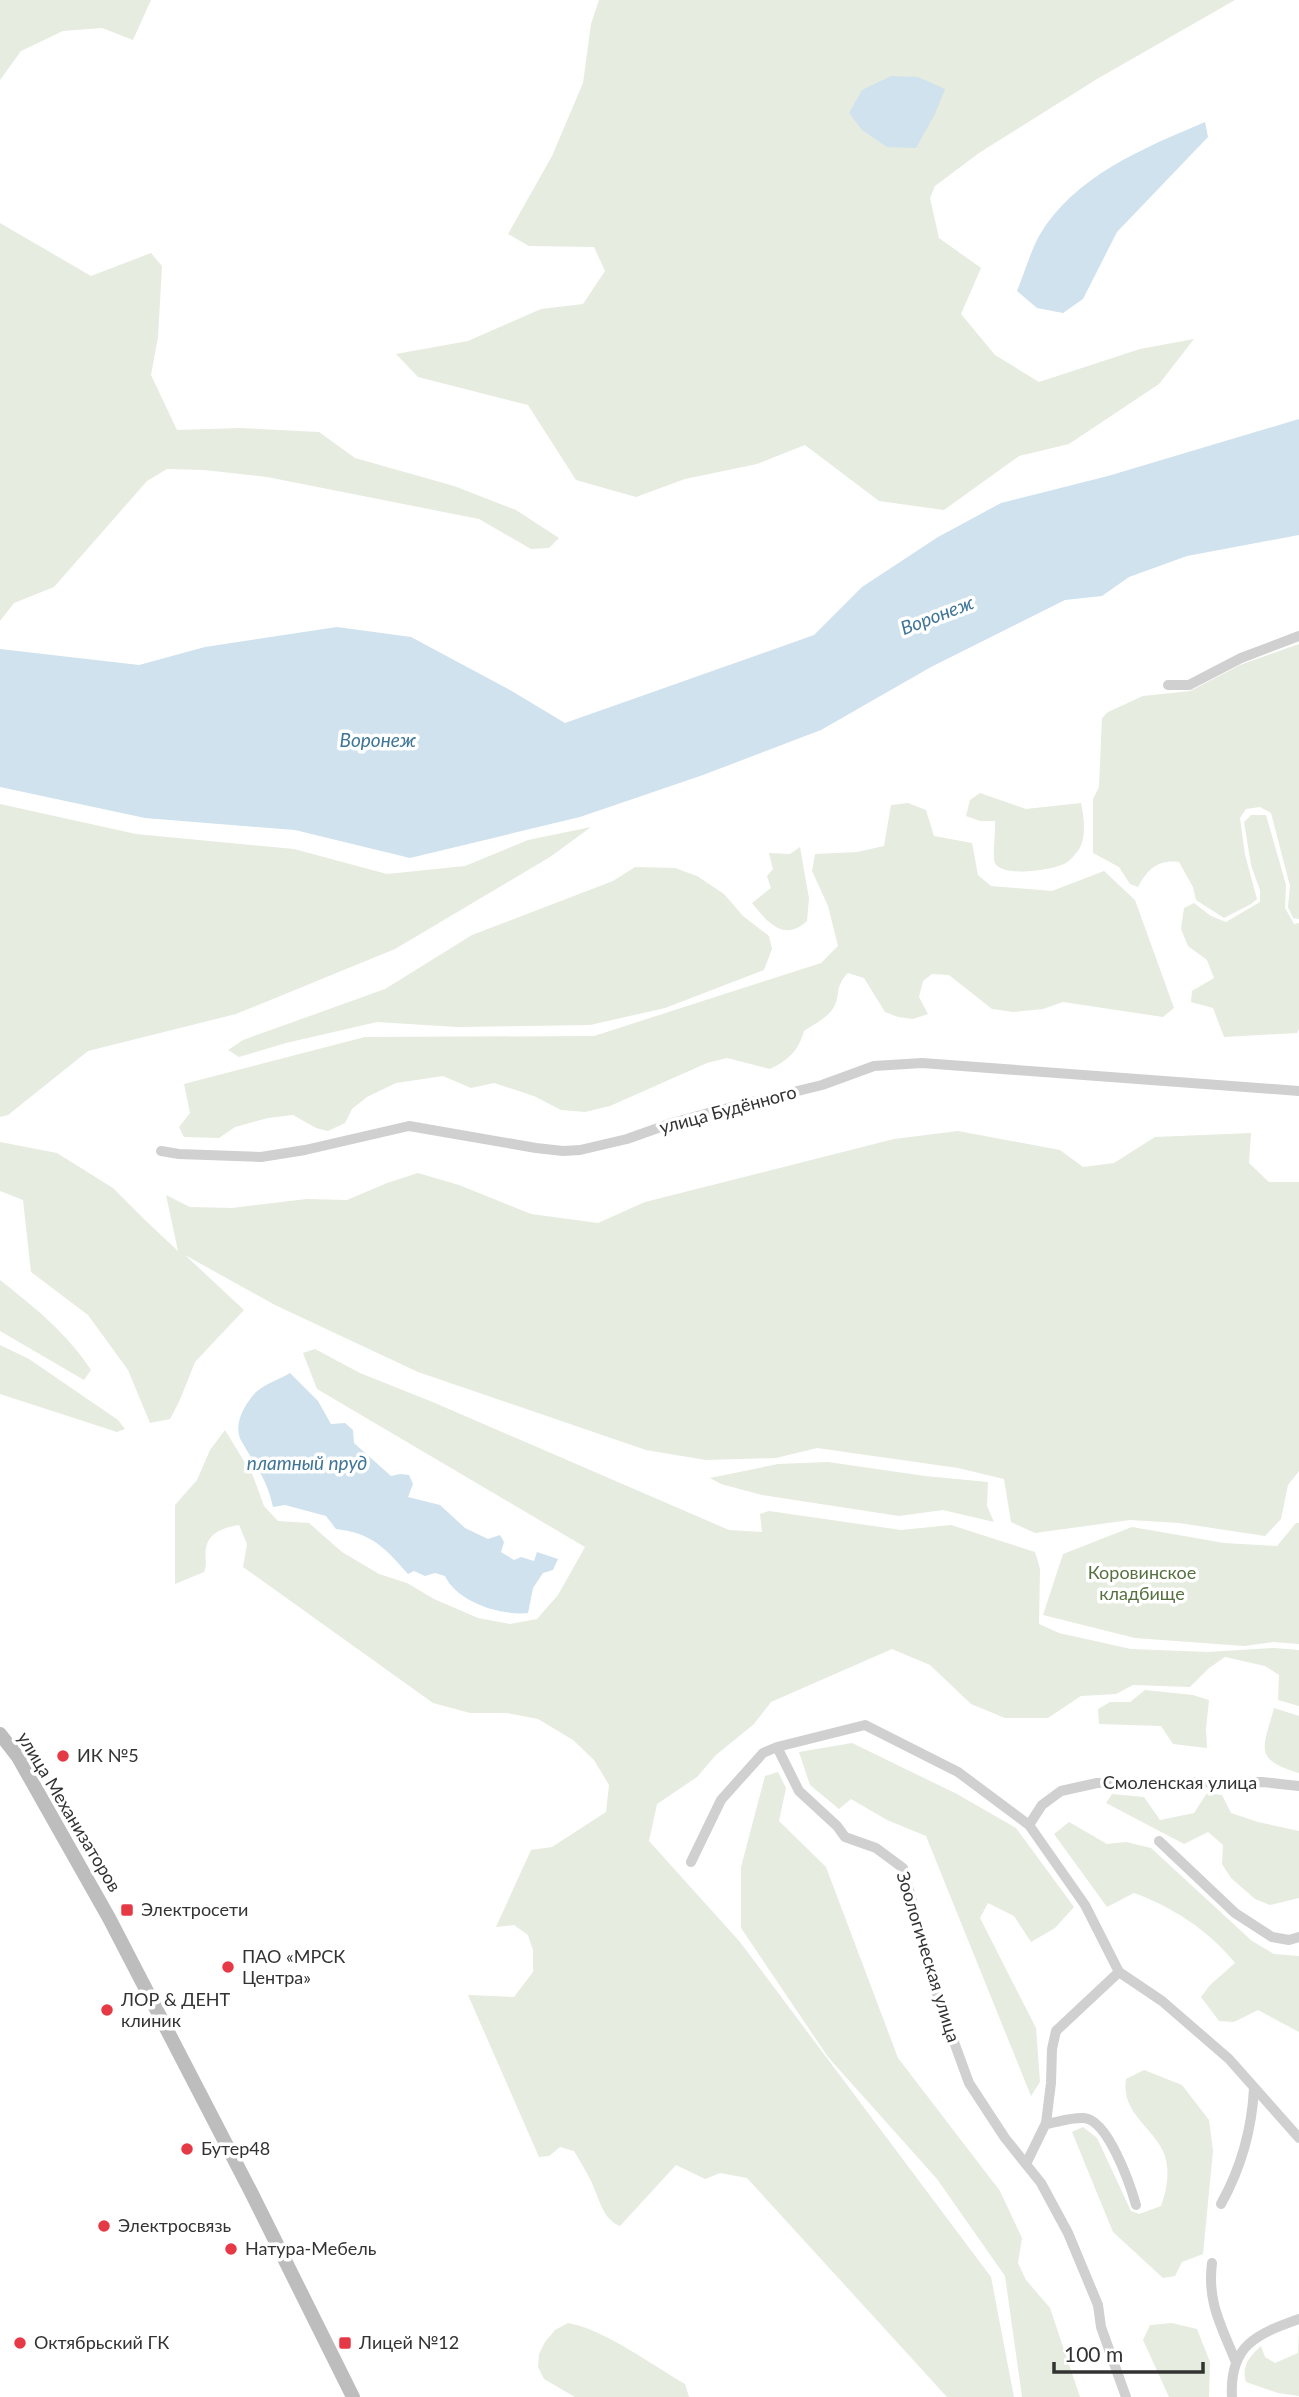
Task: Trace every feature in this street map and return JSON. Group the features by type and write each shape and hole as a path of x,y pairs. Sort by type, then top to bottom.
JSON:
{"main road":[{"name":"улица Механизаторов","path":"0,1734 18,1757 109,1918 251,2192 353,2397"}],"street":[{"path":"1168,685 1189,685 1241,658 1299,636"},
{"name":"улица Будённого","path":"162,1151 261,1157 305,1150 410,1126 536,1148 580,1150 627,1139 712,1112 811,1088 874,1066 898,1063 1299,1091"},
{"path":"691,1862 721,1800 763,1753 865,1725 958,1772 1029,1825 1085,1905 1119,1972 1171,2009 1229,2059 1299,2137"},
{"name":"Зоологическая улица","path":"777,1747 799,1791 837,1826 845,1837 877,1848 903,1868 939,2001 969,2083 1004,2138 1041,2183 1068,2232 1098,2305 1101,2327 1126,2397"},
{"name":"Смоленская улица","path":"1029,1825 1042,1805 1061,1791 1097,1783 1262,1782 1299,1786"},
{"path":"1159,1841 1236,1913 1272,1937 1289,1940 1299,1937"},
{"path":"1026,2164 1046,2124 1056,2031 1119,1972"},
{"path":"1221,2204 1233,2183 1245,2150 1253,2110 1254,2088"},
{"path":"1046,2124 1085,2118 1094,2121 1102,2130 1128,2177 1136,2205"},
{"path":"1212,2263 1209,2283 1211,2301 1236,2360"},
{"path":"1232,2397 1231,2385 1236,2360 1260,2334 1299,2319"}],"green space":[{"path":"0,0 151,0 133,40 102,28 63,31 21,51 0,80"},
{"path":"599,0 1235,0 1097,79 979,153 935,186 930,198 939,238 981,268 961,314 995,355 1039,382 1140,349 1194,339 1159,384 1069,444 1019,456 944,510 879,501 805,445 757,464 685,479 636,497 576,480 528,405 418,377 396,354 468,341 541,309 583,304 605,271 594,247 529,246 508,234 552,156 583,83 591,24"},
{"path":"0,223 91,276 151,253 162,266 158,337 151,375 177,430 240,428 319,432 355,458 454,486 516,510 559,538 549,548 531,549 479,519 267,477 167,469 147,481 54,587 14,603 0,621"},
{"path":"1299,644 1299,919 1293,918 1288,907 1290,886 1271,813 1260,807 1246,809 1240,818 1245,855 1257,899 1251,904 1224,918 1196,900 1193,887 1179,862 1159,864 1145,875 1138,887 1130,884 1119,867 1093,853 1093,799 1099,787 1102,718 1108,712 1143,696 1190,691 1240,665"},
{"path":"980,793 1026,809 1081,803 1084,834 1081,846 1068,862 1060,866 1029,871 1000,868 994,860 995,821 980,821 966,816 970,800"},
{"path":"908,803 926,810 934,836 972,843 978,875 991,886 1052,891 1104,871 1135,900 1174,1008 1163,1017 1063,1002 1043,1009 1013,1012 992,1009 949,975 932,974 923,981 919,997 928,1014 913,1019 885,1012 864,978 848,973 843,978 832,1010 804,1031 795,1050 776,1066 770,1069 727,1058 707,1063 610,1106 585,1112 561,1110 534,1096 494,1083 471,1088 443,1076 396,1083 367,1097 352,1109 345,1123 328,1131 316,1128 293,1115 268,1118 235,1127 219,1138 184,1137 179,1127 190,1113 184,1084 365,1037 594,1036 821,963 838,946 828,906 812,871 815,854 857,852 884,846 891,805"},
{"path":"0,804 136,834 294,849 387,874 465,866 528,840 591,827 550,857 395,949 236,1014 88,1051 8,1115 0,1117"},
{"path":"1251,815 1266,815 1286,885 1285,908 1294,924 1299,923 1299,1029 1297,1033 1224,1037 1213,1008 1191,1002 1192,991 1214,978 1207,960 1188,946 1181,929 1184,908 1194,903 1211,916 1226,922 1260,902 1260,890 1251,865 1244,822"},
{"path":"800,847 809,898 807,921 799,927 784,930 770,923 752,903 771,888 767,876 773,869 769,853 790,854"},
{"path":"635,867 675,868 697,876 724,894 743,916 769,936 772,949 764,970 665,1008 590,1025 457,1027 377,1022 239,1057 228,1050 243,1040 385,989 472,935 613,881"},
{"path":"958,1131 1060,1150 1083,1167 1114,1163 1155,1137 1251,1133 1249,1163 1269,1182 1299,1182 1299,1471 1288,1485 1281,1519 1265,1536 1179,1523 1130,1520 1035,1533 1011,1522 1004,1479 958,1468 817,1448 776,1458 706,1460 646,1450 418,1372 275,1305 185,1255 244,1310 195,1362 170,1419 150,1423 128,1370 88,1315 31,1272 23,1200 0,1191 0,1142 57,1153 113,1188 178,1251 166,1195 190,1207 232,1208 307,1199 347,1200 418,1173 459,1185 531,1214 598,1223 645,1202 894,1139"},
{"path":"0,1280 61,1332 82,1357 91,1370 84,1380 0,1331"},
{"path":"0,1345 29,1359 118,1420 125,1429 117,1432 0,1394"},
{"path":"315,1349 360,1373 729,1530 762,1532 760,1514 769,1511 901,1530 951,1525 1035,1552 1040,1569 1039,1624 1059,1633 1131,1649 1208,1652 1274,1648 1299,1650 1299,1706 1278,1700 1279,1675 1265,1666 1225,1657 1190,1687 1133,1685 1116,1694 1081,1696 1048,1718 1005,1718 971,1704 930,1665 892,1649 771,1702 754,1724 716,1755 697,1777 657,1804 649,1841 740,1942 991,2277 1014,2397 947,2397 747,2178 720,2173 705,2179 676,2165 620,2226 605,2213 574,2151 560,2147 549,2156 539,2157 468,1995 514,1997 533,1972 533,1950 528,1935 514,1925 496,1927 531,1850 552,1847 606,1812 609,1785 594,1760 573,1740 538,1719 507,1713 470,1713 433,1703 243,1567 247,1544 239,1525 223,1529 210,1538 206,1548 204,1572 175,1584 175,1505 197,1480 210,1450 225,1430 253,1476 264,1506 278,1521 309,1523 342,1552 379,1574 407,1583 434,1599 478,1618 510,1624 537,1619 558,1595 585,1547 317,1389 303,1353"},
{"path":"828,1462 988,1482 987,1506 994,1522 943,1510 899,1516 762,1495 721,1484 710,1478 778,1464"},
{"name":"Коровинское кладбище","path":"1296,1523 1299,1523 1299,1644 1273,1642 1244,1646 1135,1638 1043,1615 1063,1554 1132,1527 1224,1543 1277,1546"},
{"path":"1145,1690 1193,1695 1209,1700 1207,1748 1173,1744 1161,1726 1099,1724 1098,1709 1110,1702 1130,1702"},
{"path":"1274,1708 1299,1716 1299,1773 1274,1763 1265,1751"},
{"path":"852,1743 957,1794 1016,1828 1074,1907 1055,1928 1031,1942 1014,1916 988,1903 980,1918 1036,2028 1040,2082 1031,2096 926,1836 887,1820 851,1799 839,1809 810,1785 799,1752"},
{"path":"778,1772 786,1788 779,1821 826,1867 898,2058 1000,2191 1022,2238 1018,2263 1026,2280 1050,2308 1080,2397 1022,2397 1005,2276 937,2179 828,2057 741,1928 741,1867 765,1776"},
{"path":"1207,1793 1222,1795 1231,1813 1299,1831 1299,1898 1270,1905 1255,1899 1231,1878 1222,1864 1223,1845 1208,1832 1184,1844 1106,1803 1112,1794 1144,1797 1160,1820 1194,1813"},
{"path":"1069,1822 1107,1844 1126,1842 1151,1848 1252,1941 1274,1954 1299,1956 1299,2032 1258,2010 1234,2022 1219,2021 1201,1997 1210,1985 1235,1963 1202,1931 1148,1898 1134,1893 1107,1907 1054,1834"},
{"path":"1144,2070 1182,2085 1209,2120 1213,2151 1203,2254 1182,2262 1175,2276 1163,2278 1113,2232 1072,2132 1083,2127 1097,2138 1131,2211 1139,2214 1161,2206 1167,2179 1163,2151 1132,2110 1126,2091 1126,2079"},
{"path":"568,2323 597,2332 643,2358 685,2384 689,2397 575,2397 544,2379 538,2367 539,2354 555,2330"},
{"path":"1172,2323 1197,2329 1210,2362 1209,2397 1169,2397 1143,2340 1150,2325"},
{"path":"1299,2331 1299,2396 1278,2393 1246,2382 1246,2366 1261,2346 1265,2357 1275,2363 1298,2353"}],"water":[{"path":"891,76 918,77 945,89 916,148 887,147 862,130 849,113 862,90"},
{"path":"1205,122 1208,137 1117,232 1083,299 1063,313 1037,308 1017,291 1039,236 1071,197 1112,166"},
{"name":"Воронеж","path":"1299,419 1299,535 1187,556 1129,577 1102,596 1065,600 931,667 821,730 703,775 580,817 410,858 295,830 145,818 0,787 0,649 139,665 205,647 337,627 411,637 565,723 814,635 862,587 938,537 1001,503 1108,476"},
{"name":"платный пруд","path":"290,1373 318,1401 331,1424 345,1423 353,1430 354,1443 391,1476 409,1475 413,1484 408,1497 440,1505 465,1528 488,1539 500,1535 504,1542 501,1552 514,1560 521,1557 534,1561 537,1552 558,1559 553,1570 543,1573 533,1588 528,1613 505,1612 469,1600 451,1585 445,1576 435,1573 425,1576 414,1571 408,1574 377,1543 359,1534 336,1529 326,1516 285,1505 273,1507 264,1480 242,1442 238,1429 244,1409 256,1392"}],"place":[{"name":"ИК №5","path":"63,1756"},
{"name":"Электросети","path":"127,1910"},
{"name":"ПАО «МРСК Центра»","path":"228,1967"},
{"name":"ЛОР & ДЕНТ клиник","path":"107,2010"},
{"name":"Бутер48","path":"187,2149"},
{"name":"Электросвязь","path":"104,2226"},
{"name":"Натура-Мебель","path":"231,2249"},
{"name":"Октябрьский ГК","path":"20,2343"},
{"name":"Лицей №12","path":"345,2343"}]}
